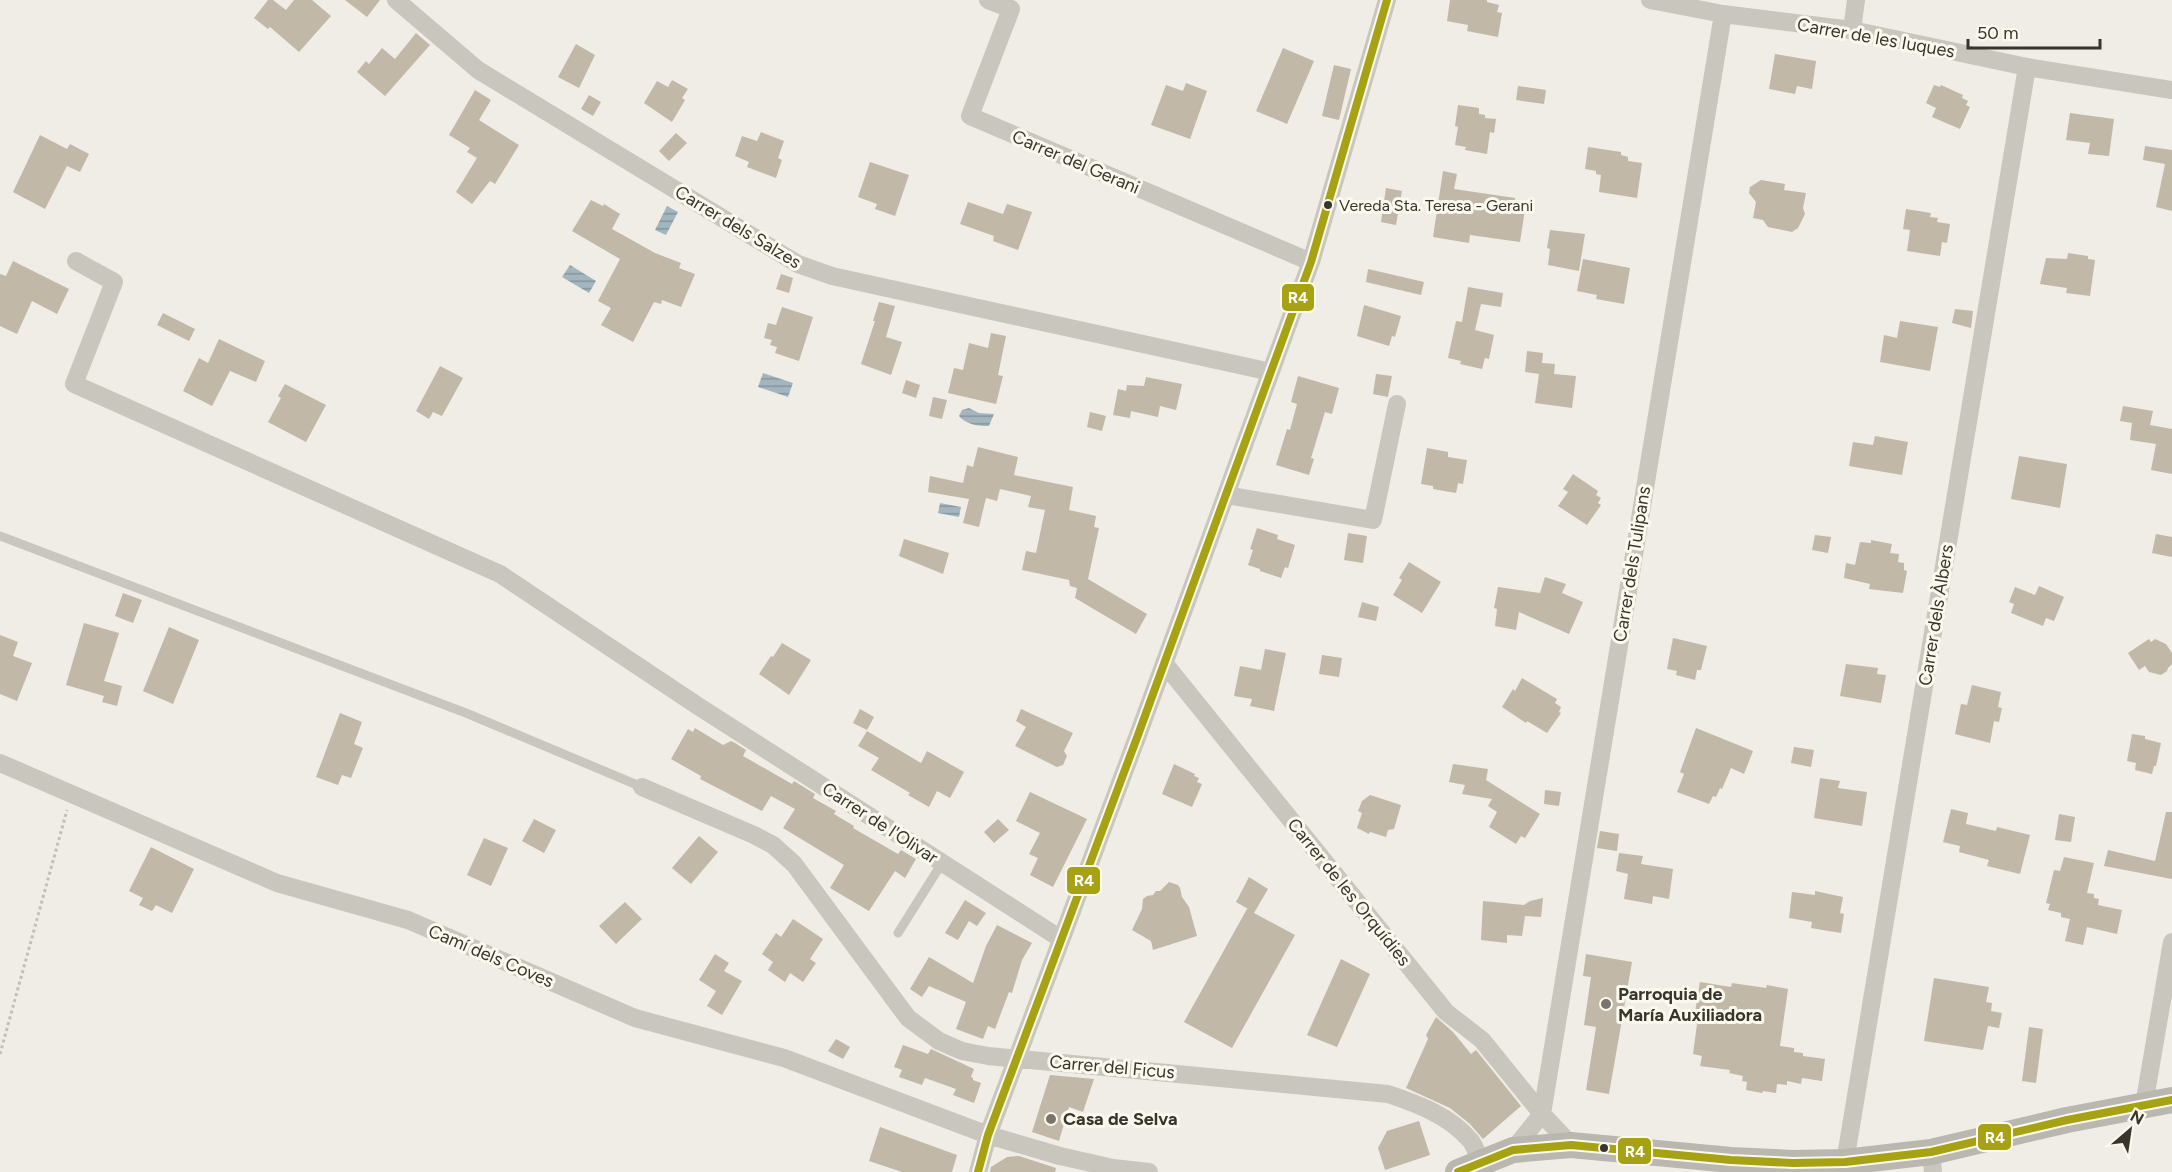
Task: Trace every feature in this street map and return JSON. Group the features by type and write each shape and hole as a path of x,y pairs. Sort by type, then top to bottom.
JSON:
{"street":[{"name":"Carrer dels Salzes","path":"396,0 478,70 798,264 832,276 1271,372"},
{"name":"Carrer del Gerani","path":"988,0 1011,9 970,116 1311,262"},
{"path":"978,1172 988,1135 1311,262 1387,0"},
{"name":"Carrer de les Iuques","path":"1650,0 1723,14 1852,30 2027,67 2172,90"},
{"path":"1852,30 1856,0"},
{"name":"Carrer dels Tulipans","path":"1514,1150 1542,1114 1723,14"},
{"name":"Carrer dels Àlbers","path":"1845,1162 2027,67"},
{"name":"Carrer de l'Olivar","path":"76,261 114,282 74,384 500,574 698,706 1061,939"},
{"path":"1226,495 1372,520 1397,404"},
{"name":"Carrer de les Orquídies","path":"1164,663 1446,1012 1482,1040 1542,1114"},
{"name":"Camí dels Coves","path":"0,763 277,883 408,920 635,1018 784,1058 988,1135 1060,1156 1113,1168 1149,1172"},
{"name":"Carrer del Ficus","path":"642,787 773,845 794,864 908,1018 939,1041 962,1051 988,1056 1388,1094 1425,1106 1453,1125 1471,1142 1486,1167"},
{"path":"2144,1105 2172,942"},
{"path":"1458,1172 1486,1167 1514,1150 1571,1145 1731,1160 1793,1163 1932,1162 2067,1120 2172,1100"},
{"path":"1542,1114 1571,1145"}],"lane":[{"path":"0,536 466,713 642,787"},
{"path":"898,933 942,863"}],"path":[{"path":"0,1054 72,794"}],"water":[{"path":"667,206 678,212 666,235 655,230"},
{"path":"570,265 596,281 589,293 562,277"},
{"path":"763,373 793,383 788,397 758,387"},
{"path":"969,408 979,413 994,414 989,426 973,424 962,419 959,416 962,410"},
{"path":"940,503 961,507 959,517 938,513"}],"building":[{"path":"268,0 273,0 286,10 294,0 312,0 331,16 299,52 270,27 268,29 254,18"},
{"path":"345,0 380,0 367,17"},
{"path":"1450,0 1487,0 1487,2 1499,5 1497,12 1502,13 1498,37 1467,31 1468,25 1447,21"},
{"path":"416,33 430,45 385,96 357,72 366,61 369,64 382,48 395,59"},
{"path":"576,44 595,55 579,88 558,77"},
{"path":"1283,48 1314,61 1287,124 1256,111"},
{"path":"1775,54 1816,61 1812,89 1797,86 1795,94 1769,89"},
{"path":"1334,65 1351,69 1339,120 1322,116"},
{"path":"672,80 688,89 682,98 685,100 672,122 644,103 657,81 668,87"},
{"path":"1186,83 1207,91 1190,139 1151,125 1166,85 1183,91"},
{"path":"1934,85 1940,87 1941,85 1963,95 1962,98 1968,101 1966,105 1970,107 1960,129 1932,117 1936,108 1926,103"},
{"path":"1518,86 1546,90 1544,104 1516,100"},
{"path":"475,90 491,100 479,120 519,145 495,184 490,181 472,204 456,192 477,158 467,152 470,148 449,135"},
{"path":"589,95 601,102 593,116 581,109"},
{"path":"1458,105 1479,108 1479,114 1485,115 1485,118 1496,119 1494,133 1490,132 1487,154 1465,150 1466,147 1455,145"},
{"path":"2070,113 2114,119 2109,156 2088,154 2090,143 2066,140"},
{"path":"761,132 784,141 778,158 782,160 776,178 747,167 749,162 735,156 742,136 757,141"},
{"path":"676,133 687,143 669,161 659,151"},
{"path":"40,135 67,149 70,144 89,154 80,172 67,166 45,209 13,192"},
{"path":"2145,146 2172,150 2172,211 2156,207 2165,164 2143,160"},
{"path":"1588,147 1621,152 1621,155 1628,157 1628,161 1642,163 1637,198 1599,192 1601,175 1596,174 1596,171 1585,169"},
{"path":"870,162 909,175 895,216 875,209 877,204 858,197"},
{"path":"1443,171 1457,174 1454,189 1515,198 1515,202 1526,203 1520,242 1470,235 1469,243 1433,237"},
{"path":"1761,180 1785,184 1784,190 1806,193 1803,208 1805,214 1798,228 1792,232 1768,227 1763,220 1753,218 1756,202 1749,193 1750,187"},
{"path":"1386,188 1402,191 1396,225 1381,222"},
{"path":"591,200 603,206 604,204 620,214 612,229 655,253 681,263 679,268 695,274 681,307 662,300 661,304 654,302 633,342 601,325 611,308 598,301 620,259 572,231"},
{"path":"968,202 1003,214 1007,204 1032,212 1018,250 993,241 994,236 960,224"},
{"path":"1906,209 1931,213 1930,217 1938,218 1937,222 1950,224 1947,243 1942,242 1940,256 1907,251 1910,230 1903,229"},
{"path":"1550,230 1585,234 1579,271 1548,265 1550,249 1547,248"},
{"path":"2068,253 2088,256 2088,259 2095,260 2090,296 2066,293 2067,288 2040,284 2046,258 2067,259"},
{"path":"1583,259 1630,268 1624,304 1596,299 1597,295 1577,291"},
{"path":"13,261 69,289 57,314 32,301 17,334 0,326 0,274 6,276"},
{"path":"1368,269 1424,282 1421,295 1366,282"},
{"path":"781,274 793,278 789,293 776,289"},
{"path":"1468,287 1503,293 1501,307 1481,304 1475,330 1494,335 1489,359 1485,358 1482,369 1460,364 1461,361 1448,358 1456,321 1462,322"},
{"path":"879,302 895,306 886,337 902,342 891,375 861,364"},
{"path":"1364,305 1401,316 1395,337 1392,336 1389,346 1357,336"},
{"path":"782,307 813,317 799,361 775,353 777,347 770,345 772,340 764,338 768,323 776,325"},
{"path":"1955,309 1973,311 1971,328 1952,323"},
{"path":"163,313 195,329 189,341 157,325"},
{"path":"1900,321 1938,327 1930,371 1880,362 1884,335 1897,338"},
{"path":"991,333 1006,336 998,375 1003,376 996,404 948,393 954,368 963,370 969,343 988,348"},
{"path":"219,339 265,361 256,382 230,371 212,406 183,391 199,358 208,363"},
{"path":"1527,351 1543,353 1542,363 1555,364 1554,374 1576,376 1572,408 1535,403 1539,374 1525,372"},
{"path":"440,366 463,378 442,416 433,412 429,419 416,411"},
{"path":"1376,374 1392,376 1388,397 1373,394"},
{"path":"1298,376 1339,388 1332,414 1325,412 1311,458 1314,459 1309,475 1276,465 1287,429 1290,430 1297,404 1291,402"},
{"path":"1146,377 1182,384 1176,410 1160,406 1158,417 1131,411 1130,418 1113,415 1118,389 1126,391 1127,385 1144,386"},
{"path":"906,380 920,385 916,398 902,393"},
{"path":"285,384 326,405 306,442 268,422 281,398 278,396"},
{"path":"933,397 947,400 942,419 929,416"},
{"path":"2123,406 2153,411 2150,425 2172,429 2172,474 2151,470 2156,444 2130,440 2132,423 2120,421"},
{"path":"1090,412 1106,416 1102,431 1087,427"},
{"path":"1875,436 1908,442 1902,475 1849,466 1853,442 1873,445"},
{"path":"978,447 1018,457 1014,475 1073,487 1069,510 1096,516 1094,527 1099,528 1088,579 1147,614 1136,634 1075,598 1077,588 1070,586 1069,580 1022,570 1026,551 1036,553 1045,510 1028,507 1031,496 1000,489 997,501 986,498 979,527 963,523 969,499 928,492 930,476 963,483 967,465 973,467"},
{"path":"1427,448 1448,452 1448,457 1467,460 1463,484 1458,483 1456,493 1433,489 1433,486 1421,484"},
{"path":"2019,456 2067,464 2060,508 2011,499"},
{"path":"1573,474 1598,491 1596,495 1601,498 1598,503 1601,505 1587,525 1558,506 1568,492 1563,489"},
{"path":"1257,528 1278,535 1277,539 1295,545 1288,568 1285,567 1281,578 1248,565 1253,550 1250,549"},
{"path":"1348,533 1367,536 1363,563 1344,560"},
{"path":"2156,534 2172,537 2172,557 2152,553"},
{"path":"1815,535 1831,537 1828,553 1812,550"},
{"path":"904,539 949,553 943,574 899,556"},
{"path":"1871,540 1892,544 1890,553 1899,554 1898,562 1904,563 1904,570 1907,571 1903,593 1869,589 1870,584 1844,578 1846,563 1855,565 1860,542 1871,543"},
{"path":"1409,562 1441,582 1422,613 1393,595 1402,580 1399,578"},
{"path":"1545,577 1566,584 1562,593 1583,602 1569,634 1519,612 1516,630 1495,626 1497,609 1494,608 1498,587 1540,593"},
{"path":"2039,586 2064,597 2054,621 2046,618 2043,626 2011,613 2014,604 2009,602 2015,587 2035,595"},
{"path":"123,593 142,600 133,623 115,616"},
{"path":"1362,602 1379,607 1376,621 1358,617"},
{"path":"84,623 119,633 104,681 122,686 117,706 102,702 104,696 66,685"},
{"path":"169,627 199,640 173,704 143,691"},
{"path":"0,635 18,642 13,656 32,663 17,701 0,694"},
{"path":"1673,638 1707,646 1701,670 1697,670 1695,680 1676,675 1677,671 1667,669"},
{"path":"2149,639 2151,642 2155,639 2166,644 2172,653 2172,664 2161,675 2149,672 2145,666 2139,670 2128,653"},
{"path":"782,643 811,660 789,695 759,674"},
{"path":"1265,649 1286,653 1274,711 1250,706 1252,699 1234,696 1240,666 1261,670"},
{"path":"1322,655 1342,658 1339,677 1319,674"},
{"path":"1846,664 1878,668 1877,674 1886,675 1881,703 1840,696"},
{"path":"1522,678 1557,699 1555,703 1561,707 1559,712 1561,713 1547,733 1527,721 1526,723 1502,707"},
{"path":"1972,685 2001,692 1998,707 2002,708 1999,722 1994,721 1990,743 1955,734 1961,704 1967,705"},
{"path":"860,709 874,717 867,730 853,723"},
{"path":"1021,709 1073,733 1064,751 1067,756 1063,765 1057,767 1015,746 1026,727 1016,721"},
{"path":"340,713 362,722 354,744 363,748 351,778 342,775 338,785 316,777"},
{"path":"695,728 723,745 731,741 735,743 746,750 743,756 792,784 794,781 815,794 813,798 836,811 834,814 854,826 853,828 898,854 901,850 916,859 905,878 895,871 869,911 830,888 844,865 783,828 795,809 771,796 762,811 700,779 701,776 671,759 688,729 693,732"},
{"path":"1696,728 1753,751 1744,774 1731,768 1722,789 1720,788 1716,797 1713,796 1709,804 1677,792 1684,774 1680,772"},
{"path":"867,731 921,763 927,751 964,772 950,798 937,791 929,807 871,770 879,758 858,746"},
{"path":"2132,734 2145,736 2145,739 2161,743 2152,774 2135,770 2136,763 2127,761"},
{"path":"1794,747 1814,750 1811,767 1791,763"},
{"path":"1174,764 1195,774 1194,776 1199,778 1197,782 1202,784 1192,807 1162,794"},
{"path":"1453,764 1488,769 1486,780 1540,814 1525,838 1521,836 1516,844 1489,827 1497,812 1488,806 1492,799 1462,794 1465,785 1449,782"},
{"path":"1820,778 1840,781 1838,788 1867,792 1862,826 1814,818"},
{"path":"1545,790 1561,792 1559,806 1544,804"},
{"path":"1030,792 1087,819 1053,887 1030,875 1038,858 1029,854 1040,833 1016,821"},
{"path":"1370,795 1401,805 1394,829 1388,830 1386,837 1370,832 1369,834 1357,828 1362,813 1358,811 1362,801"},
{"path":"1951,809 1968,813 1966,824 1996,831 1997,827 2030,835 2020,874 1987,866 1989,860 1959,852 1960,846 1943,842"},
{"path":"2166,812 2172,812 2172,879 2104,866 2108,850 2155,861"},
{"path":"2059,814 2075,817 2071,842 2055,840"},
{"path":"534,819 556,830 544,853 522,841"},
{"path":"998,819 1009,830 994,843 984,832"},
{"path":"1600,831 1619,834 1617,851 1597,848"},
{"path":"699,836 718,852 691,884 672,868"},
{"path":"484,838 508,848 491,886 467,875"},
{"path":"151,847 194,869 172,913 156,905 152,911 139,905 143,898 129,891"},
{"path":"1619,853 1643,856 1641,864 1673,869 1669,899 1653,896 1652,904 1624,899 1628,874 1616,871"},
{"path":"2064,857 2094,863 2087,893 2094,894 2094,898 2099,899 2098,905 2122,910 2117,934 2087,927 2083,945 2065,941 2070,919 2061,917 2061,913 2048,910 2050,904 2046,903 2054,870 2060,871"},
{"path":"1249,877 1268,889 1254,913 1295,935 1232,1048 1184,1022 1248,909 1236,902"},
{"path":"1169,882 1180,888 1182,897 1189,907 1197,936 1153,950 1151,941 1132,930 1142,909 1143,899 1160,891"},
{"path":"1815,891 1843,897 1840,913 1844,914 1841,933 1811,928 1812,922 1789,918 1792,892 1815,895"},
{"path":"1543,898 1541,917 1525,916 1522,936 1507,935 1507,943 1481,940 1483,901 1524,905"},
{"path":"965,900 986,913 977,926 969,921 958,940 945,933"},
{"path":"625,902 642,919 616,944 599,926"},
{"path":"793,919 823,939 810,959 816,963 803,982 790,973 785,982 768,970 773,962 762,954 776,933 781,937"},
{"path":"997,925 1032,943 1022,960 1012,993 1009,992 995,1029 988,1026 983,1039 956,1029 966,1002 929,986 922,997 910,989 929,957 973,983 986,946"},
{"path":"715,954 729,963 724,971 742,981 722,1015 707,1006 716,991 699,980"},
{"path":"1586,954 1632,962 1609,1094 1586,1090 1596,1027 1584,1025 1591,977 1583,976"},
{"path":"1341,959 1370,974 1337,1047 1307,1035"},
{"path":"1934,978 1989,987 1986,1002 1992,1003 1991,1011 2002,1013 1999,1028 1988,1026 1983,1050 1924,1041"},
{"path":"1700,982 1731,987 1732,983 1788,989 1780,1046 1794,1048 1794,1052 1803,1053 1803,1056 1825,1059 1822,1081 1802,1078 1801,1084 1787,1081 1787,1085 1777,1084 1776,1093 1763,1091 1762,1093 1746,1090 1747,1082 1742,1081 1743,1076 1729,1073 1730,1070 1700,1066 1702,1056 1693,1054 1697,1024 1693,1024"},
{"path":"1436,1017 1453,1032 1471,1054 1476,1050 1521,1106 1483,1139 1470,1124 1450,1108 1406,1088 1428,1039 1426,1035"},
{"path":"2029,1027 2043,1029 2036,1083 2022,1081"},
{"path":"836,1039 850,1047 843,1059 828,1051"},
{"path":"903,1045 928,1054 931,1049 974,1069 971,1077 981,1083 974,1103 953,1095 956,1089 925,1078 922,1085 899,1077 902,1070 894,1067"},
{"name":"Casa de Selva","path":"1050,1075 1094,1079 1083,1112 1069,1107 1059,1141 1032,1132"},
{"path":"1419,1121 1430,1155 1385,1170 1378,1148 1387,1131"},
{"path":"880,1127 957,1155 952,1172 902,1172 869,1161"},
{"path":"1019,1156 1056,1168 1055,1172 990,1172 991,1167 1007,1157"}],"transit line":[{"name":"R4","path":"978,1172 988,1135 1138,735 1311,262 1387,0"},
{"name":"R4","path":"1458,1172 1513,1150 1571,1145 1731,1160 1793,1163 1845,1162 1931,1152 2067,1120 2172,1100"}],"place":[{"name":"Vereda Sta. Teresa - Gerani","path":"1328,205"},
{"name":"Parroquia de María Auxiliadora","path":"1606,1004"},
{"name":"Casa de Selva","path":"1051,1119"}]}
